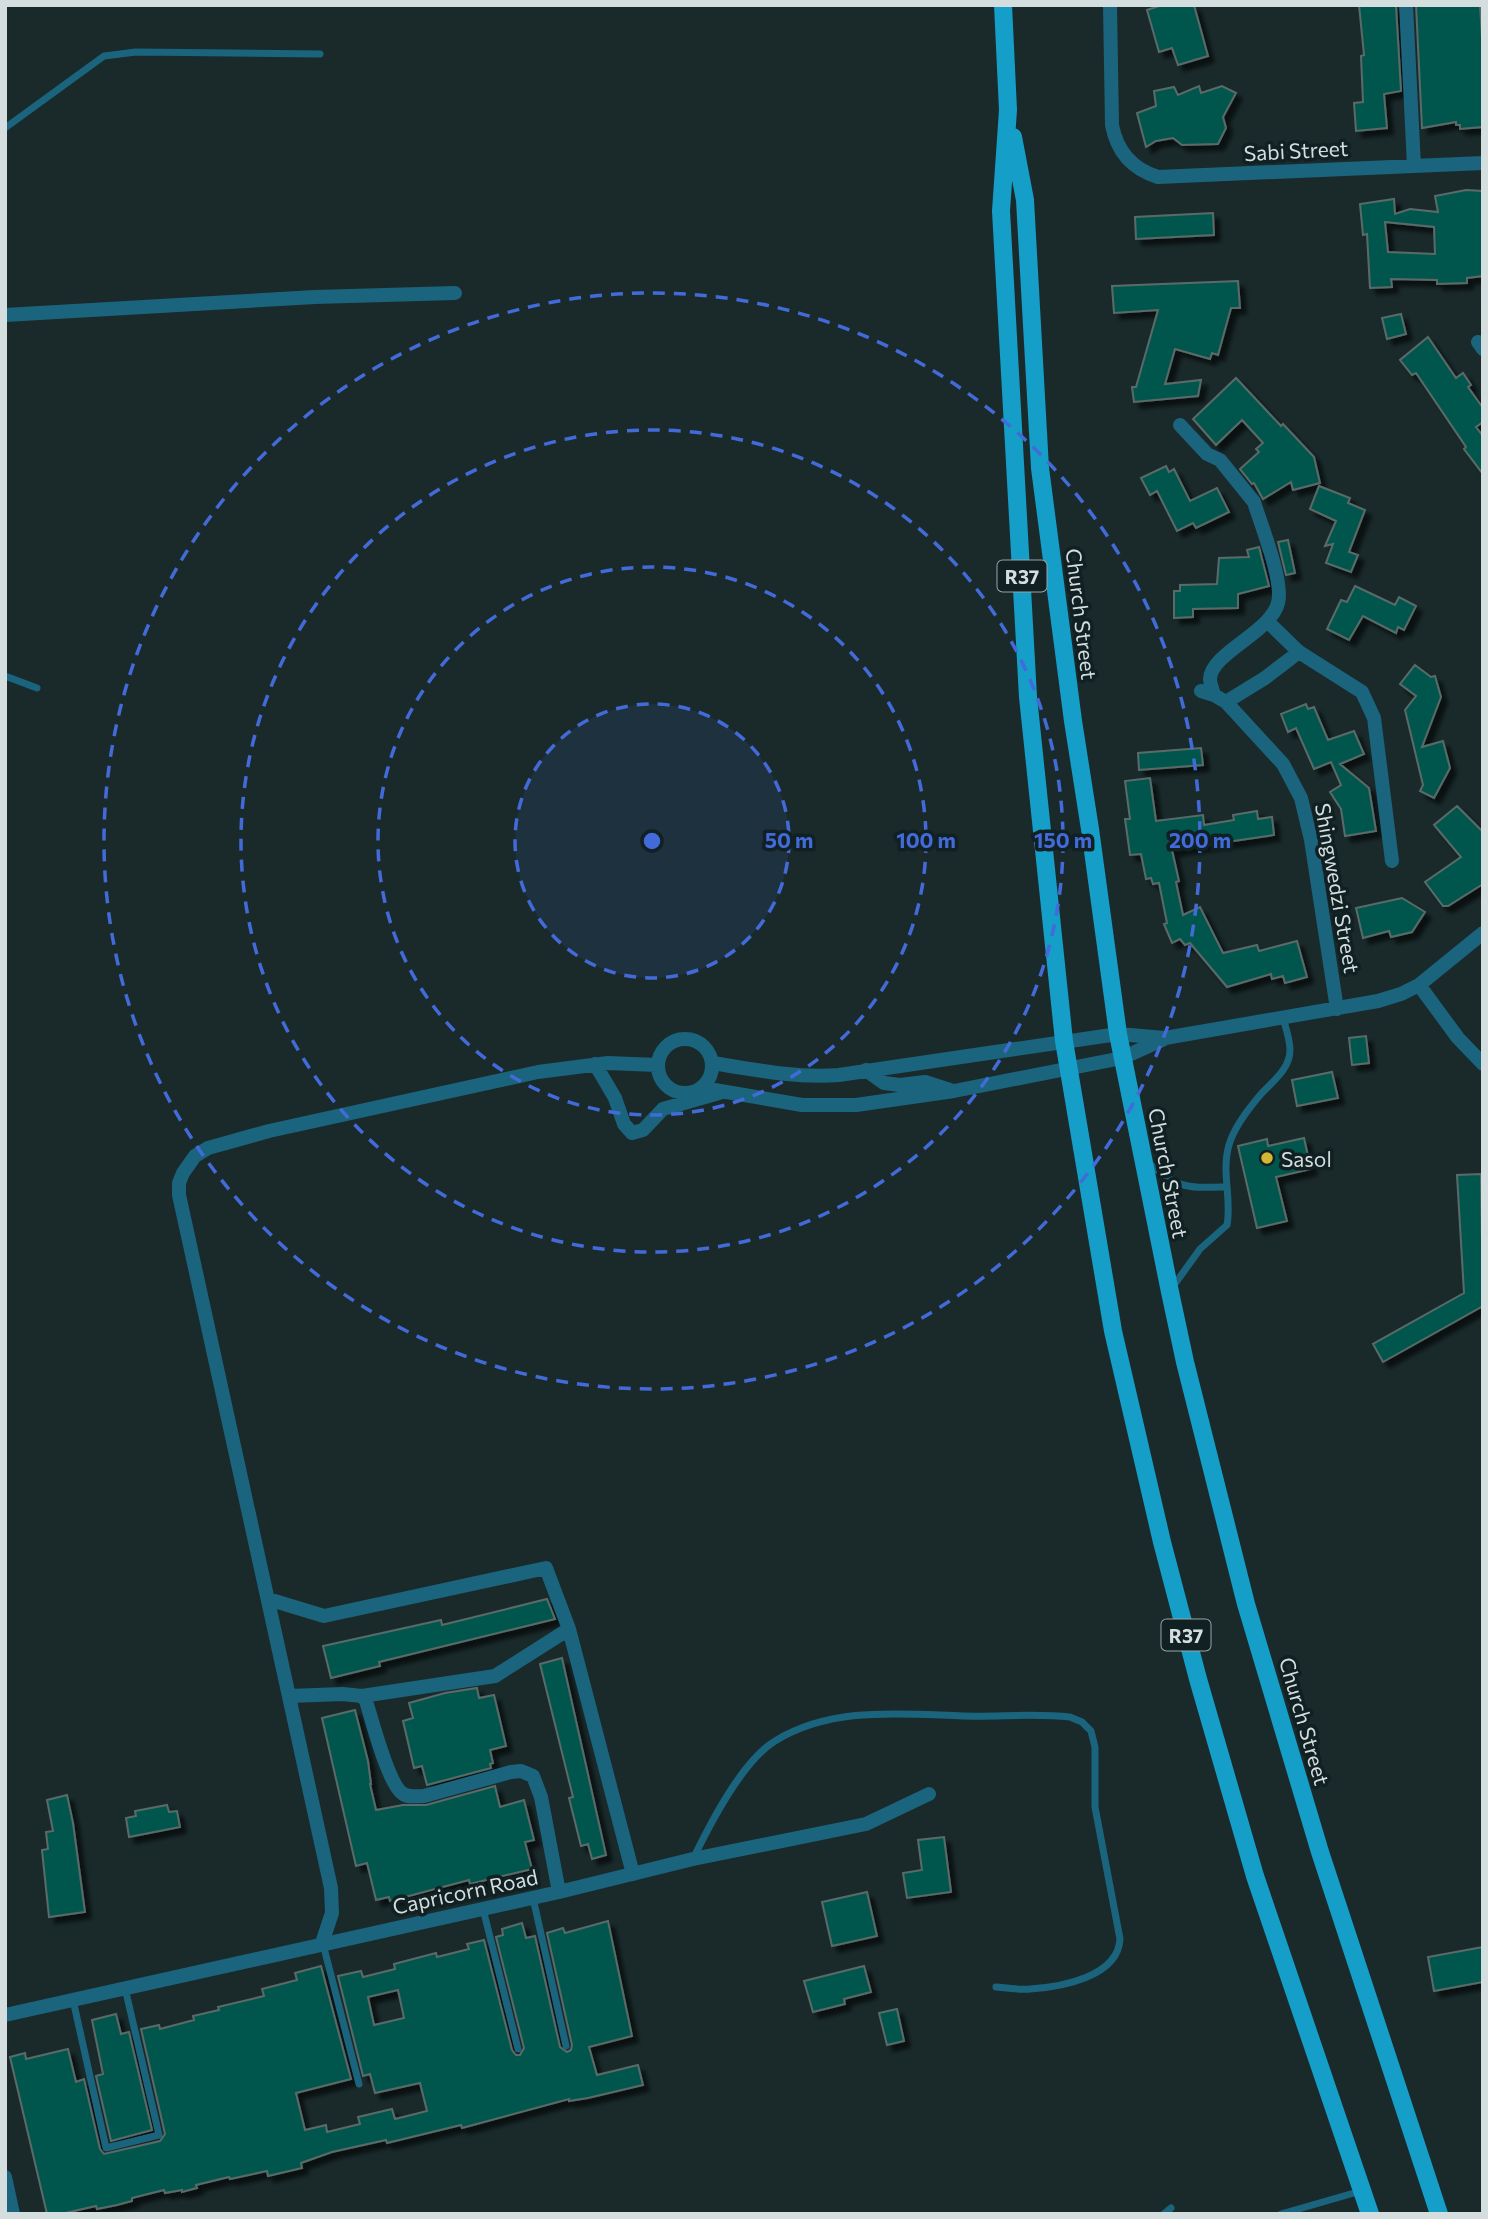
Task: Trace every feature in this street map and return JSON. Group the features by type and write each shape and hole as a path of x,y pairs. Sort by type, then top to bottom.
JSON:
{"main road":[{"name":"Church Street","path":"1003,5 1008,110 1001,211 1028,683 1063,1041 1113,1331 1171,1579 1255,1876 1370,2214"},
{"name":"Church Street","path":"1008,110 1025,200 1040,468 1073,721 1122,1058 1185,1362 1246,1604 1320,1852 1439,2214"}],"street":[{"name":"Sabi Street","path":"1110,5 1112,125 1122,152 1132,165 1143,173 1158,177 1483,163"},
{"path":"1406,5 1414,166"},
{"path":"5,315 315,297 455,293"},
{"path":"1180,425 1207,454 1220,460 1254,502 1276,574 1279,602 1268,622 1230,652 1213,670 1210,680 1214,696 1299,652"},
{"path":"1268,622 1299,652 1362,692 1374,718 1392,861"},
{"name":"Shingwedzi Street","path":"1214,696 1283,764 1301,798 1311,839 1337,1009"},
{"path":"713,1063 812,1077 1118,1034 1165,1038 1337,1009 1378,1001 1419,985 1483,933"},
{"path":"1419,985 1458,1038 1483,1064"},
{"path":"703,1088 709,1080 713,1063 710,1054 697,1041 679,1039 664,1048 657,1065 663,1082 669,1088 686,1093 703,1088 802,1105 830,1107 954,1091 1122,1058 1165,1038"},
{"path":"323,1943 332,1913 331,1888 179,1195 179,1183 188,1164 208,1148 268,1131 538,1072 595,1064 657,1065"},
{"path":"595,1064 615,1098 624,1124 632,1133 643,1130 663,1109 721,1092"},
{"path":"866,1070 884,1083 900,1085 925,1082 954,1091"},
{"path":"268,1600 324,1616 547,1568 569,1629 633,1874"},
{"path":"289,1696 362,1696 495,1676 569,1629"},
{"path":"362,1696 393,1781 403,1794 410,1797 424,1796 510,1772 521,1771 533,1776 541,1797 559,1892"},
{"name":"Capricorn Road","path":"5,2015 533,1898 693,1859 866,1824 929,1794"},
{"path":"5,2177 13,2214"}],"lane":[{"path":"5,128 92,63 104,57 136,52 320,54"},
{"path":"5,676 37,688"},
{"path":"1170,1292 1200,1250 1227,1226 1229,1212 1226,1158 1230,1141 1259,1096 1281,1074 1289,1057 1283,1018"},
{"path":"1144,1159 1172,1182 1182,1186 1226,1187"},
{"path":"693,1859 733,1787 757,1757 774,1741 806,1727 859,1714 894,1712 1070,1717 1082,1722 1091,1731 1095,1746 1095,1807 1120,1939 1119,1948 1115,1958 1104,1968 1081,1978 1027,1990 996,1986"},
{"path":"533,1898 565,2046"},
{"path":"483,1909 517,2049"},
{"path":"323,1943 328,1972 359,2084"},
{"path":"73,2000 106,2148 159,2135 125,1988"},
{"path":"1281,2214 1363,2191"},
{"path":"1164,2214 1171,2208"}],"building":[{"path":"1162,5 1194,5 1208,56 1178,65 1172,48 1159,52 1147,10"},
{"path":"1359,5 1396,5 1401,91 1384,94 1387,128 1356,131 1354,103 1363,102 1361,56 1364,55"},
{"path":"1416,5 1480,5 1483,127 1460,129 1456,122 1422,128"},
{"path":"1199,86 1201,93 1222,86 1236,93 1223,117 1226,128 1218,144 1182,145 1173,138 1156,141 1146,147 1137,113 1156,106 1154,91 1174,87 1178,95"},
{"path":"1466,190 1483,191 1483,276 1467,278 1467,283 1437,284 1437,280 1391,279 1392,287 1370,288 1367,234 1363,235 1360,204 1394,199 1395,214 1410,209 1438,212 1435,196","holes":["1385,222 1434,227 1435,254 1388,252"]},
{"path":"1213,213 1214,235 1136,239 1135,217"},
{"path":"1238,281 1240,308 1231,308 1218,355 1212,353 1210,359 1175,349 1165,384 1201,380 1198,396 1134,402 1132,387 1136,387 1158,310 1114,313 1112,286"},
{"path":"1401,314 1406,334 1387,339 1382,318"},
{"path":"1428,337 1456,378 1463,373 1471,385 1468,387 1483,408 1483,422 1476,427 1483,436 1483,474 1416,373 1412,375 1400,360"},
{"path":"1236,378 1314,457 1320,483 1293,490 1291,482 1263,499 1254,483 1252,484 1240,469 1259,452 1256,449 1263,443 1242,420 1216,445 1193,419"},
{"path":"1166,466 1169,472 1174,469 1190,501 1217,488 1229,512 1196,528 1193,523 1177,531 1157,491 1150,495 1141,478"},
{"path":"1319,486 1350,498 1348,503 1365,510 1349,552 1358,555 1351,572 1326,563 1333,544 1325,546 1336,521 1310,509"},
{"path":"1288,540 1295,573 1286,575 1278,542"},
{"path":"1259,547 1269,586 1238,594 1238,608 1193,609 1193,617 1174,618 1174,591 1180,591 1180,585 1217,584 1219,558 1249,557 1247,550"},
{"path":"1355,586 1395,605 1399,597 1416,606 1404,630 1398,627 1396,633 1363,616 1349,640 1327,629 1341,600 1347,602"},
{"path":"1415,665 1431,677 1435,676 1441,697 1422,747 1443,741 1450,768 1434,798 1420,791 1423,785 1405,710 1416,696 1400,684"},
{"path":"1306,704 1308,709 1314,707 1328,740 1354,731 1364,754 1340,764 1369,788 1376,831 1345,836 1341,809 1330,792 1341,785 1331,762 1314,769 1296,728 1288,732 1281,714"},
{"path":"1201,748 1203,765 1139,770 1138,753"},
{"path":"1150,778 1156,821 1203,815 1204,825 1234,820 1233,815 1257,811 1258,819 1272,817 1274,835 1172,850 1183,915 1200,907 1223,953 1257,945 1259,951 1297,941 1307,977 1285,983 1283,976 1272,979 1271,974 1227,987 1190,943 1185,945 1180,939 1172,943 1164,924 1167,923 1159,883 1153,884 1151,878 1146,879 1141,854 1130,855 1125,819 1130,819 1125,781"},
{"path":"1457,806 1483,832 1483,884 1448,906 1443,906 1425,882 1461,857 1434,825"},
{"path":"1402,898 1425,912 1412,932 1391,937 1389,931 1363,938 1356,908"},
{"path":"1366,1036 1369,1063 1352,1065 1349,1038"},
{"path":"1332,1072 1338,1098 1297,1106 1292,1080"},
{"path":"1304,1138 1311,1169 1276,1177 1287,1221 1257,1228 1238,1146 1267,1139 1268,1146"},
{"path":"1481,1174 1483,1306 1383,1362 1373,1344 1464,1293 1457,1175"},
{"path":"547,1599 555,1619 379,1662 380,1666 331,1678 323,1646 441,1620 442,1625"},
{"path":"562,1658 606,1855 592,1859 588,1844 581,1846 569,1798 573,1797 540,1664"},
{"path":"477,1688 479,1698 494,1695 506,1746 490,1750 493,1763 490,1764 491,1768 427,1785 422,1766 414,1768 403,1721 413,1718 409,1703"},
{"path":"355,1710 368,1761 376,1810 403,1805 426,1805 495,1786 500,1807 524,1800 534,1840 525,1842 532,1869 470,1884 469,1880 390,1901 389,1897 376,1900 367,1863 356,1866 322,1718"},
{"path":"67,1795 85,1912 49,1917 42,1850 48,1849 46,1832 53,1831 47,1800"},
{"path":"167,1805 169,1812 177,1811 180,1827 129,1837 126,1818 136,1816 135,1811"},
{"path":"944,1837 951,1892 907,1898 903,1873 922,1870 918,1840"},
{"path":"867,1892 877,1936 832,1946 822,1902"},
{"path":"608,1921 632,2036 589,2047 597,2075 638,2065 643,2085 588,2098 569,2099 462,2128 461,2125 387,2143 386,2140 332,2152 301,2163 302,2168 268,2176 267,2171 230,2179 229,2177 196,2185 197,2188 182,2192 165,2193 164,2190 132,2198 132,2201 117,2205 47,2214 10,2057 25,2053 26,2059 68,2049 76,2082 84,2079 100,2149 104,2154 160,2141 165,2134 141,2029 159,2025 160,2029 194,2020 193,2016 219,2010 218,2007 264,1996 262,1989 297,1980 295,1973 321,1966 351,2079 296,2093 305,2130 326,2125 327,2132 360,2124 358,2117 392,2109 395,2119 427,2111 420,2083 375,2093 370,2074 363,2076 338,1976 361,1971 363,1977 395,1969 394,1964 436,1953 437,1957 469,1949 467,1944 484,1940 512,2050 516,2055 520,2055 524,2048 496,1937 503,1935 502,1929 522,1923 526,1938 535,1936 560,2047 567,2052 572,2045 547,1933 563,1928 565,1933","holes":["398,1990 404,2018 374,2025 368,1997"]},
{"path":"1483,1947 1483,1982 1434,1991 1428,1957"},
{"path":"864,1966 871,1992 844,1999 845,2004 813,2012 804,1981"},
{"path":"897,2009 904,2041 887,2045 879,2013"},
{"path":"116,2014 121,2034 129,2032 152,2130 111,2141 96,2076 103,2074 92,2020"}],"place":[{"name":"Sasol","path":"1267,1158"}]}
